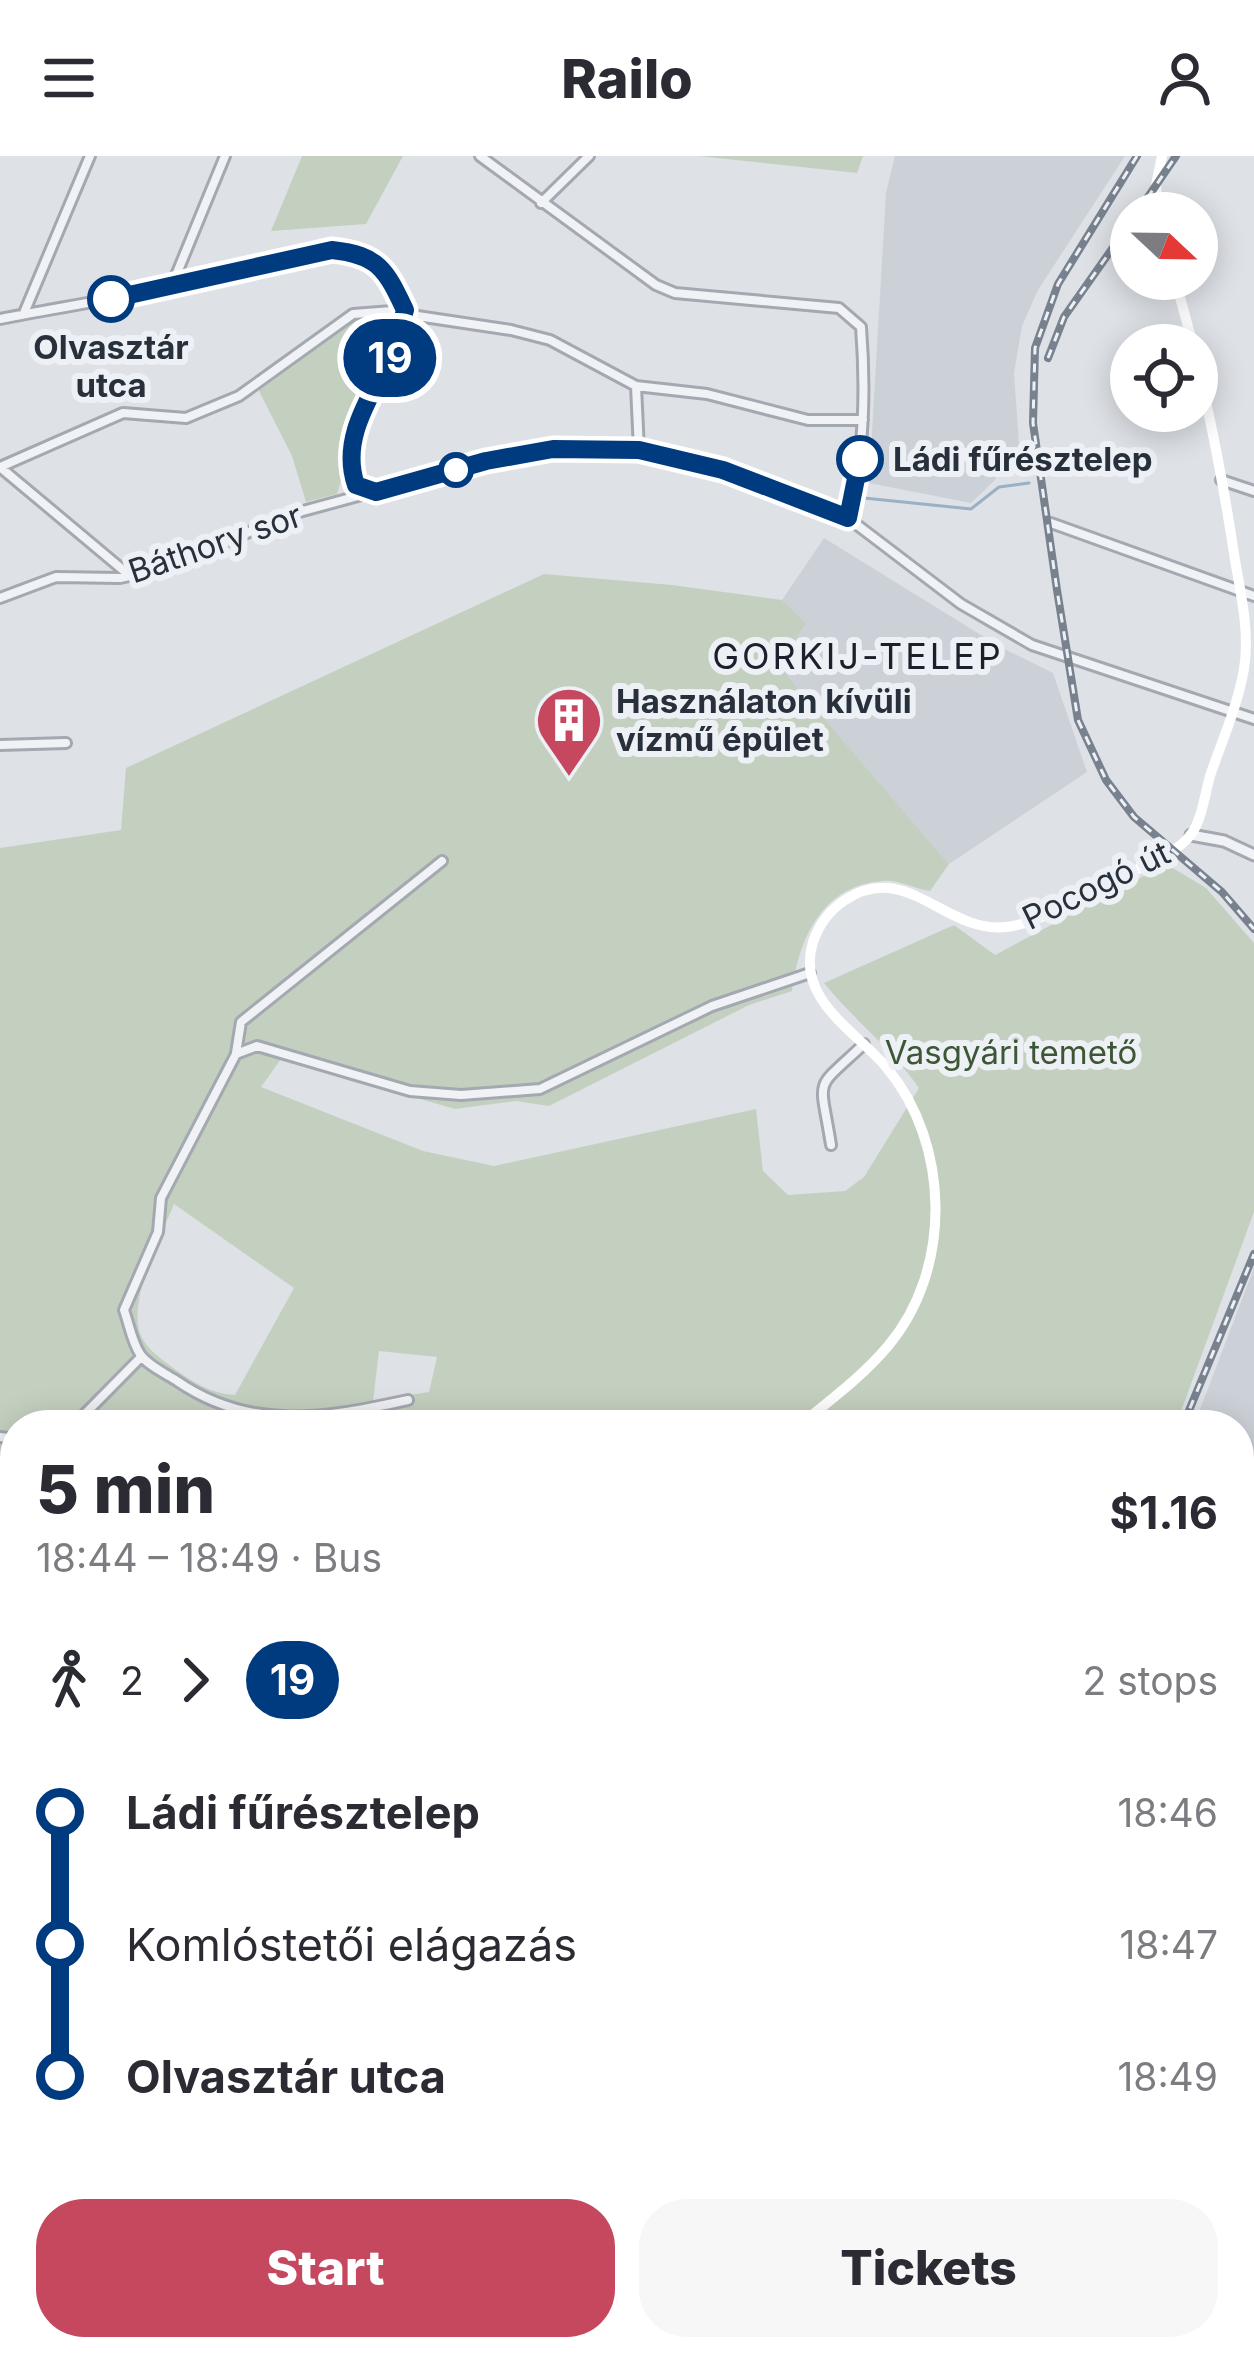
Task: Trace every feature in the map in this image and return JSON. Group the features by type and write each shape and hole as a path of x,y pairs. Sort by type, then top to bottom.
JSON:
{"main road":[{"path":"1157,192 1162,156"},
{"path":"1191,835 1232,712 1246,649 1211,432"},
{"name":"Pocogó út","path":"810,974 811,949 823,921 851,896 867,889 900,888 975,923 1010,927 1126,874 1191,835"},
{"path":"810,974 818,996 904,1091 922,1128 934,1184 933,1246 921,1288 898,1334 818,1410"}],"street":[{"path":"23,314 90,156"},
{"path":"172,286 225,156"},
{"path":"480,156 656,285 675,293 839,308 861,326 863,420 858,481 848,518"},
{"path":"542,202 589,156"},
{"path":"0,319 332,250 360,254 386,271 405,312 393,353 367,399 348,461 356,485 376,492"},
{"path":"130,576 0,467 122,413 185,418 239,396 353,314 405,312 511,330 550,340 636,386 707,394 808,420 863,420"},
{"path":"636,386 639,450"},
{"name":"Báthory sor","path":"0,598 56,577 130,576 160,568 292,514 486,461 553,449 639,450 723,470 848,518 1000,629 1032,645 1254,719"},
{"path":"1221,479 1254,491"},
{"path":"1051,523 1254,596"},
{"path":"0,745 66,743"},
{"path":"1191,835 1224,841 1254,855"},
{"path":"231,1410 203,1399 141,1357 124,1310 158,1232 161,1198 236,1054 241,1022 442,861"},
{"path":"236,1054 257,1046 410,1091 461,1095 540,1089 712,1006 810,974"},
{"path":"832,1145 820,1093 827,1074 864,1044"},
{"path":"89,1410 141,1357"},
{"path":"362,1410 408,1400"}],"shaded area":[{"path":"895,156 1125,156 1038,290 1022,326 1014,373 1019,444 994,481 971,503 869,483 886,193"},
{"path":"824,538 1002,648 1053,673 1087,772 949,864 776,664 805,625 782,600"},
{"path":"1254,1268 1254,1410 1200,1410"}],"green space":[{"path":"302,156 403,156 366,224 271,231"},
{"path":"699,156 863,156 857,173"},
{"path":"353,314 404,314 360,413 337,494 306,502 292,456 256,385"},
{"name":"Vasgyári temető","path":"544,574 782,600 806,624 777,664 949,864 930,891 888,881 844,893 829,904 808,934 792,991 749,1005 549,1106 516,1101 455,1109 281,1059 261,1087 423,1151 494,1166 756,1109 763,1171 788,1195 845,1191 864,1177 919,1088 824,983 954,925 995,955 1166,864 1206,888 1254,943 1254,1212 1181,1410 0,1410 0,848 121,830 126,768","holes":["174,1204 294,1288 235,1395 211,1390 157,1356 142,1338 138,1324 141,1289","379,1351 437,1357 429,1392 373,1401"]}],"waterway":[{"path":"864,498 971,509 999,487 1029,483"}],"railway":[{"path":"1137,156 1058,284 1035,348 1033,423 1057,590 1078,720 1106,780 1134,817 1222,892 1254,929"},
{"path":"1151,192 1176,156"},
{"path":"1048,358 1064,317 1110,252"},
{"path":"1189,1410 1254,1254"}],"bus line":[{"name":"19","path":"111,299 332,250 360,254 386,271 405,310 393,353 367,399 348,461 356,485 376,492 486,461 553,449 639,450 723,470 848,518 860,459"}],"place":[{"name":"Olvasztár utca","path":"111,299"},
{"name":"Ládi fűrésztelep","path":"860,459"},
{"name":"Használaton kívüli vízmű épület","path":"569,779"}],"district":[{"name":"GORKIJ-TELEP","path":"858,656"}]}
